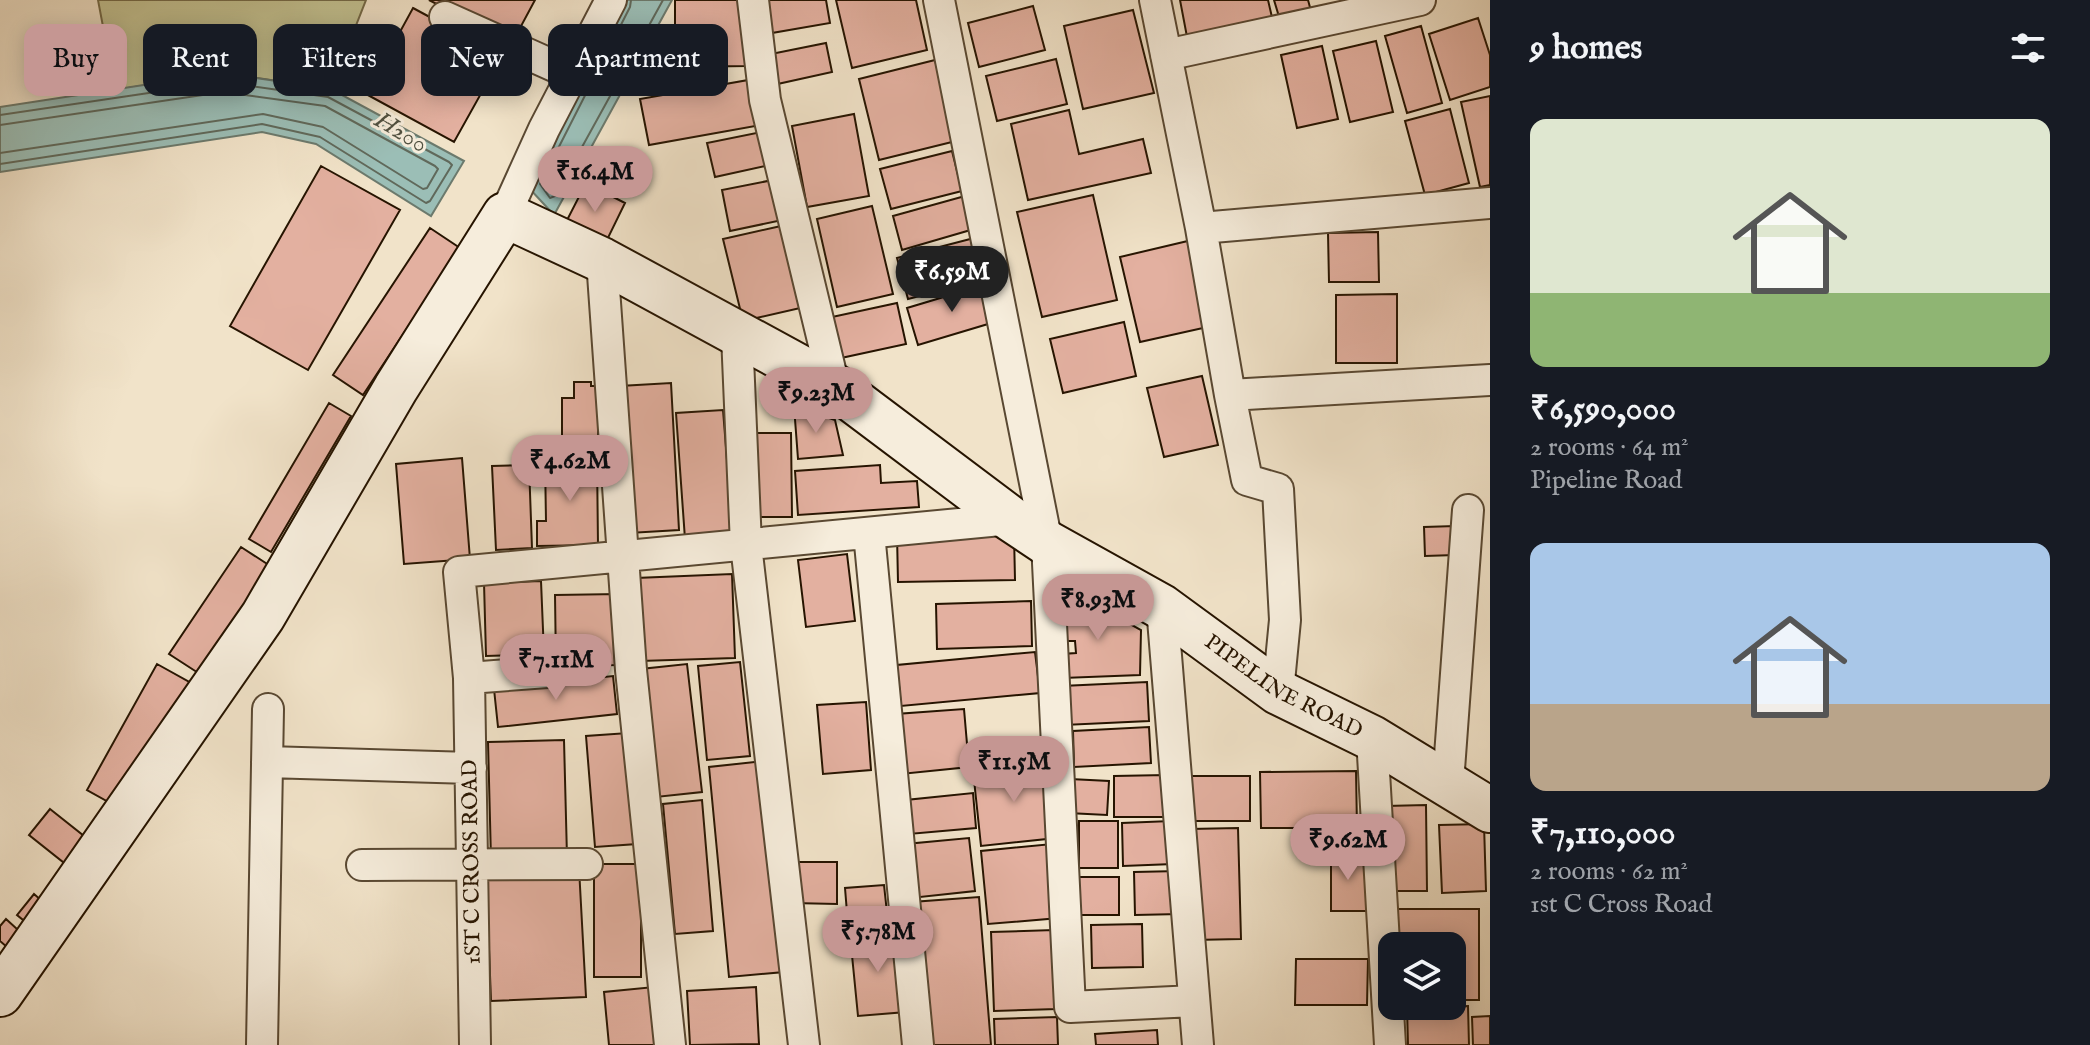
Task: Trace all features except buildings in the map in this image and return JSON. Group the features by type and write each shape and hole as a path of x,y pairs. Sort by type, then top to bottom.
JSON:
{"street":[{"path":"598,24 611,0"},
{"path":"753,0 765,100 834,386"},
{"path":"939,0 1047,543 1070,1007 1194,1001"},
{"path":"1155,0 1247,480 1278,489 1285,620 1278,692"},
{"path":"1166,55 1420,0"},
{"path":"445,17 548,63"},
{"path":"0,994 263,616 396,388 505,215 561,96"},
{"path":"1201,228 1490,203"},
{"name":"PIPELINE ROAD","path":"505,215 602,260 834,386 1047,543 1162,607 1278,692 1372,738 1490,810"},
{"path":"602,260 631,670 670,1045"},
{"path":"737,335 746,545 804,1045"},
{"path":"1230,395 1490,380"},
{"path":"1448,783 1468,510"},
{"path":"625,556 1011,519"},
{"path":"869,533 918,1045"},
{"name":"1ST C CROSS ROAD","path":"475,1045 469,678 459,572 625,556"},
{"path":"1162,607 1198,1045"},
{"path":"469,678 547,672"},
{"path":"262,1045 268,709"},
{"path":"1372,738 1390,1045"},
{"path":"267,762 471,768"},
{"path":"362,865 587,864"}],"shaded area":[{"path":"98,0 366,0 357,24 273,24 273,80 257,78 257,24 143,24 143,86 127,88 127,24 103,24"}],"water":[{"path":"624,0 672,0 659,24 612,24"},
{"name":"H200","path":"257,78 273,80 273,96 344,96 464,161 431,216 316,144 262,132 0,172 0,107 72,96 127,96 127,88 143,85 143,96 257,96"},
{"path":"575,96 619,96 554,215 529,188"}]}
